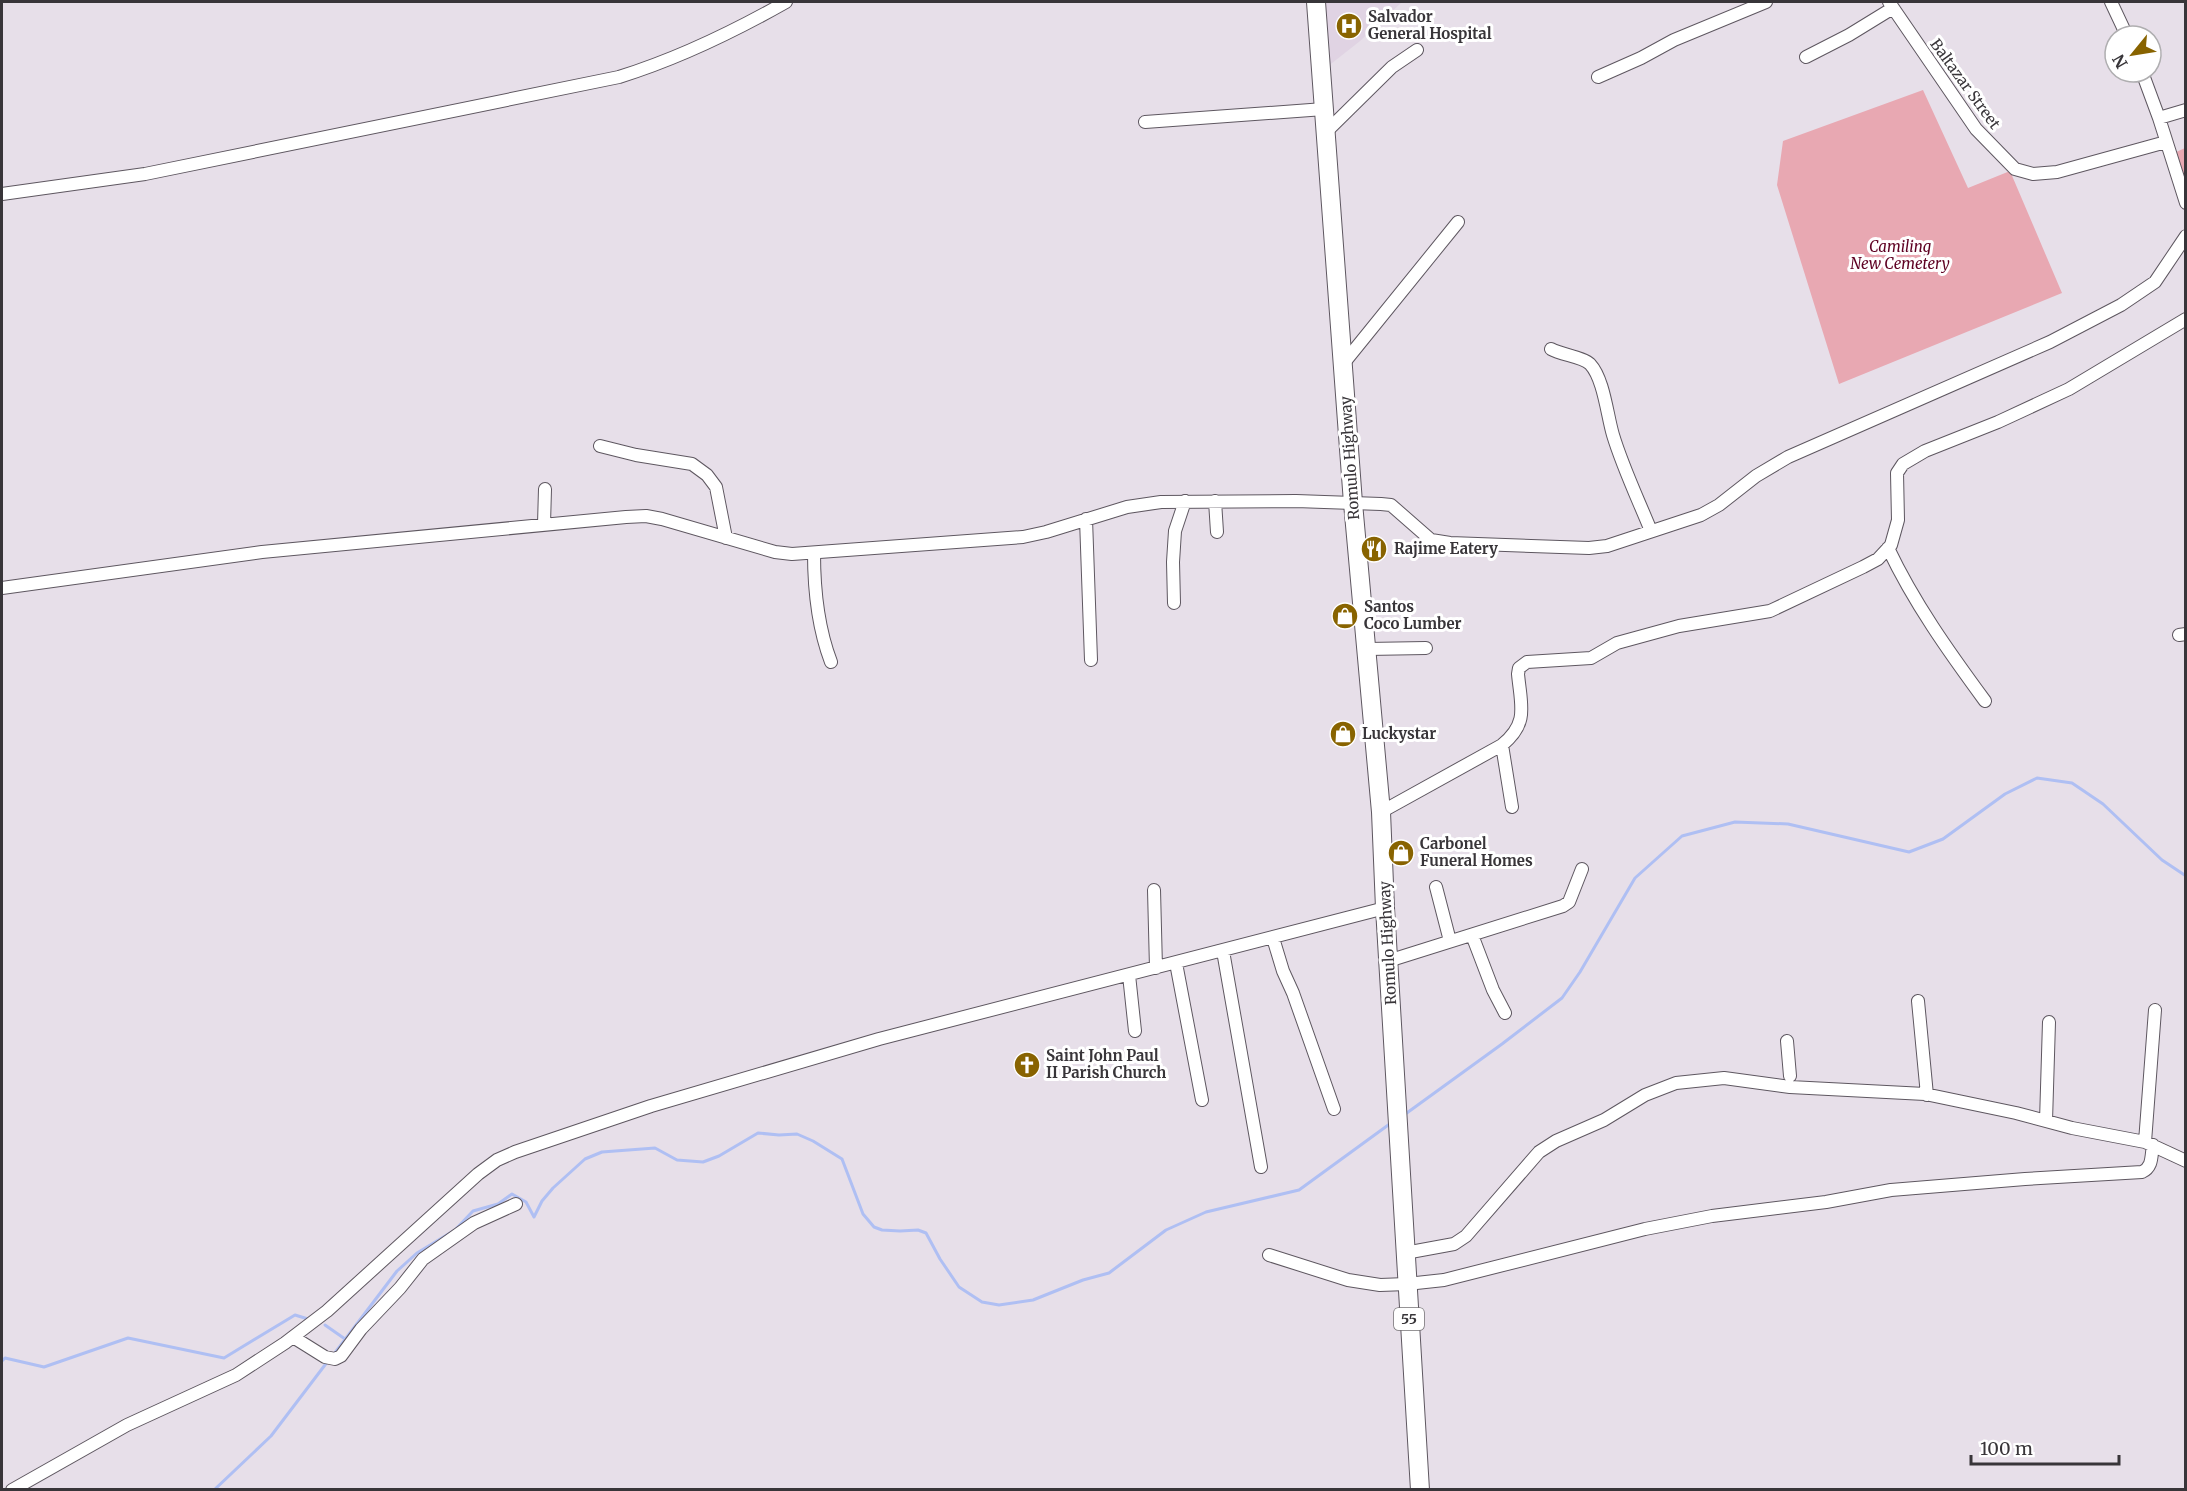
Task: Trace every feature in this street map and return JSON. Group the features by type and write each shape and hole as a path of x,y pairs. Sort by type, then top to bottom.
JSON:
{"highway":[{"name":"Romulo Highway","path":"1316,2 1353,502 1381,812 1420,1490"}],"street":[{"path":"2,194 145,174 619,77 654,66 696,48 786,2"},
{"path":"1598,77 1674,40 1766,2"},
{"path":"2111,2 2121,24"},
{"path":"1806,57 1849,35 1891,4"},
{"name":"Baltazar Street","path":"1891,4 1976,129 2015,169 2033,174 2056,172 2166,142"},
{"path":"1326,132 1392,67 1417,50"},
{"path":"2146,84 2186,203"},
{"path":"1145,122 1324,109"},
{"path":"2159,118 2186,110"},
{"path":"1343,364 1458,222"},
{"path":"2,588 262,552 646,516 783,554 814,553 1023,537 1141,504 1185,501 1353,502 1391,505 1431,540 1450,543 1589,548 1607,546 1710,510 1756,476 1788,457 2050,342 2121,305 2155,282 2186,236"},
{"path":"1381,812 1502,746 1515,735 1521,718 1518,674 1519,668 1527,662 1591,658 1617,643 1679,626 1770,611 1863,567 1878,559 1891,545 1898,520 1897,473 1903,464 1925,451 1998,422 2069,389 2186,319"},
{"path":"1551,350 1585,360 1592,367 1600,386 1618,448 1651,531"},
{"path":"600,446 636,455 692,464 707,475 716,487 726,538"},
{"path":"544,524 545,489"},
{"path":"1174,603 1175,531 1185,501"},
{"path":"1215,501 1217,532"},
{"path":"1086,519 1091,660"},
{"path":"1888,548 1898,570 1932,628 1986,701"},
{"path":"814,553 814,576 823,642 831,662"},
{"path":"1367,649 1426,648"},
{"path":"1502,746 1512,807"},
{"path":"1388,961 1563,906 1569,902 1581,870"},
{"path":"1436,887 1450,941"},
{"path":"1154,890 1156,968"},
{"path":"12,1490 32,1485 127,1425 236,1375 293,1337 327,1311 478,1174 497,1160 515,1152 651,1106 879,1039 1385,908"},
{"path":"1472,935 1493,990 1505,1013"},
{"path":"1273,938 1334,1109"},
{"path":"1223,951 1261,1167"},
{"path":"1176,963 1202,1100"},
{"path":"1129,975 1135,1031"},
{"path":"1918,1001 1927,1095"},
{"path":"1269,1255 1348,1280 1380,1285 1407,1284 1444,1280 1645,1229 1712,1216 1826,1202 1891,1190 2142,1172 2150,1165 2155,1010"},
{"path":"2046,1121 2049,1022"},
{"path":"1787,1041 1790,1082"},
{"path":"1405,1253 1454,1244 1466,1236 1539,1152 1556,1141 1604,1120 1645,1095 1676,1083 1724,1078 1927,1095 2149,1144 2186,1161"},
{"path":"293,1337 325,1357 335,1359 341,1356 361,1329 400,1288 423,1259 474,1223 516,1204"}],"shaded area":[{"name":"Salvador General Hospital","path":"1321,2 1402,2 1360,41 1327,67"}],"green space":[{"name":"Camiling New Cemetery","path":"1923,90 1968,188 2010,171 2062,293 1839,384 1777,185 1783,141"},
{"path":"2185,148 2185,190 2174,153"}],"waterway":[{"path":"1404,1115 1562,998 1580,972 1635,878 1682,836 1735,822 1788,824 1909,852 1943,839 2005,794 2037,778 2072,783 2103,804 2162,860 2186,876"},
{"path":"334,1354 397,1271 417,1253 455,1230 473,1211 498,1204 512,1194 526,1202 534,1217 542,1201 553,1188 585,1159 602,1152 655,1148 677,1160 703,1162 719,1156 758,1133 797,1134 842,1159 863,1214 874,1227 882,1230 918,1230 926,1233 959,1287 982,1302 999,1305 1033,1300 1083,1280 1109,1273 1166,1230 1206,1212 1299,1190 1391,1123"},
{"path":"2,1361 5,1358 44,1367 128,1338 224,1358 295,1315 308,1319"},
{"path":"325,1325 345,1339"},
{"path":"214,1490 271,1436 328,1361"}],"place":[{"name":"Salvador General Hospital","path":"1349,26"},
{"name":"Rajime Eatery","path":"1374,549"},
{"name":"Santos Coco Lumber","path":"1345,616"},
{"name":"Luckystar","path":"1343,734"},
{"name":"Carbonel Funeral Homes","path":"1401,853"},
{"name":"Saint John Paul II Parish Church","path":"1027,1065"}]}
